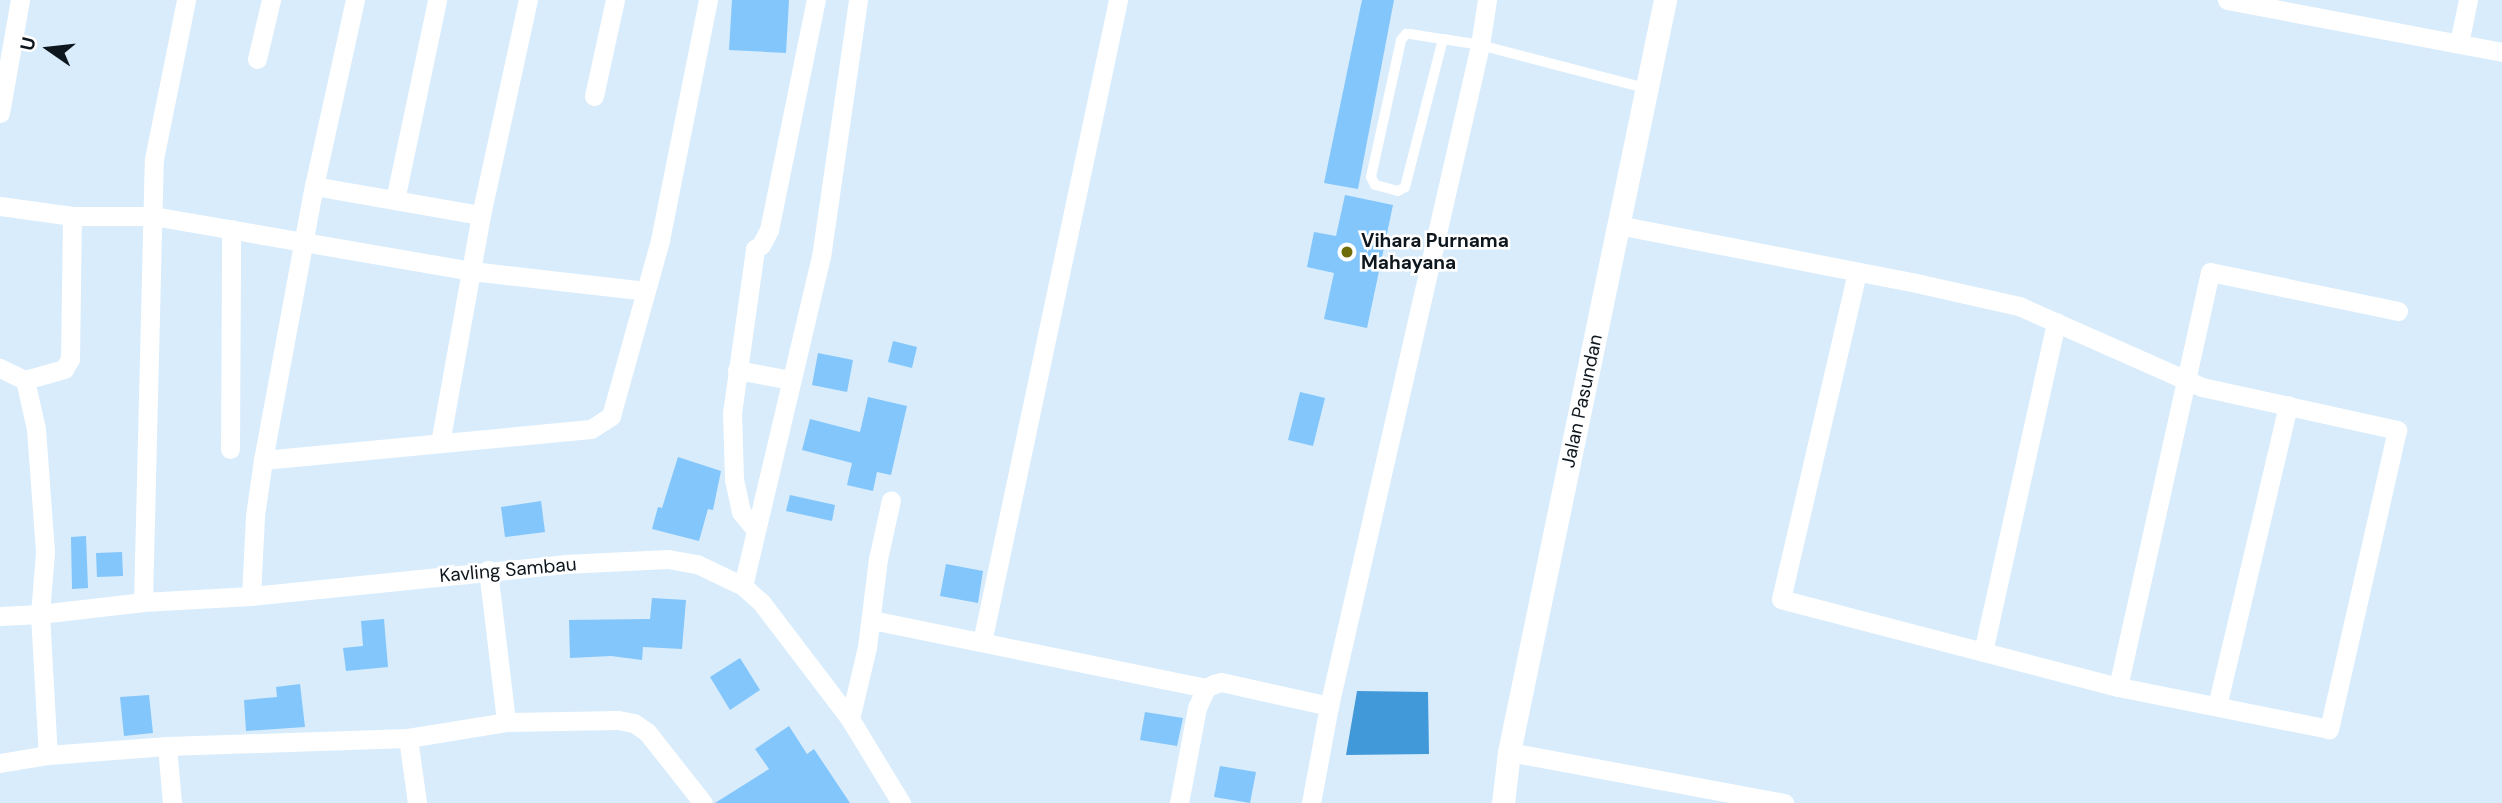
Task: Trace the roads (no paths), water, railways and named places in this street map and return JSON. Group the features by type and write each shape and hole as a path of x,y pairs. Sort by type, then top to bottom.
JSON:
{"street":[{"path":"0,113 20,0"},
{"path":"143,602 156,142 186,0"},
{"path":"257,60 271,0"},
{"path":"251,596 255,516 263,460 313,187 355,0"},
{"path":"395,200 437,0"},
{"path":"440,443 481,215 528,0"},
{"path":"594,96 615,0"},
{"path":"263,460 591,429 606,421 615,409 660,240 708,0"},
{"path":"755,529 741,512 734,480 732,413 755,249 761,246 769,230 816,0"},
{"path":"743,586 821,257 858,0"},
{"path":"982,642 1118,0"},
{"path":"1311,803 1329,706 1480,45 1487,0"},
{"name":"Jalan Pasundan","path":"1503,803 1509,752 1665,0"},
{"path":"2231,0 2288,5 2502,52"},
{"path":"2459,43 2468,0"},
{"path":"313,187 481,215"},
{"path":"0,206 72,216 153,216 471,271 646,291"},
{"path":"0,369 26,380 64,369 70,359 72,216"},
{"path":"1618,225 1857,272 2019,306 2202,387 2397,430 2329,729 2118,687 1781,599 1857,272"},
{"path":"230,449 231,229"},
{"path":"2118,687 2210,272 2398,312"},
{"path":"1983,652 2056,322"},
{"path":"737,370 791,380"},
{"path":"26,380 36,429 45,552 40,614 48,755"},
{"path":"2217,706 2288,405"},
{"path":"850,719 872,620 878,559 891,500"},
{"name":"Kavling Sambau","path":"0,616 143,602 251,596 488,570 668,559 697,564 743,586 761,602 850,719 901,803"},
{"path":"488,570 506,722"},
{"path":"872,620 1206,688 1221,682 1329,706"},
{"path":"1179,803 1197,708 1206,688"},
{"path":"0,763 48,755 167,746 408,738 506,722 618,720 634,723 647,732 703,803"},
{"path":"408,738 417,803"},
{"path":"167,746 172,803"},
{"path":"1509,752 1784,803"}],"lane":[{"path":"1443,38 1405,187 1400,191 1375,185 1371,177 1401,40 1410,34 1443,38 1480,45 1646,88"}],"water":[{"path":"1357,691 1428,692 1429,754 1346,755"}],"place":[{"name":"Vihara Purnama Mahayana","path":"1347,252"}]}
